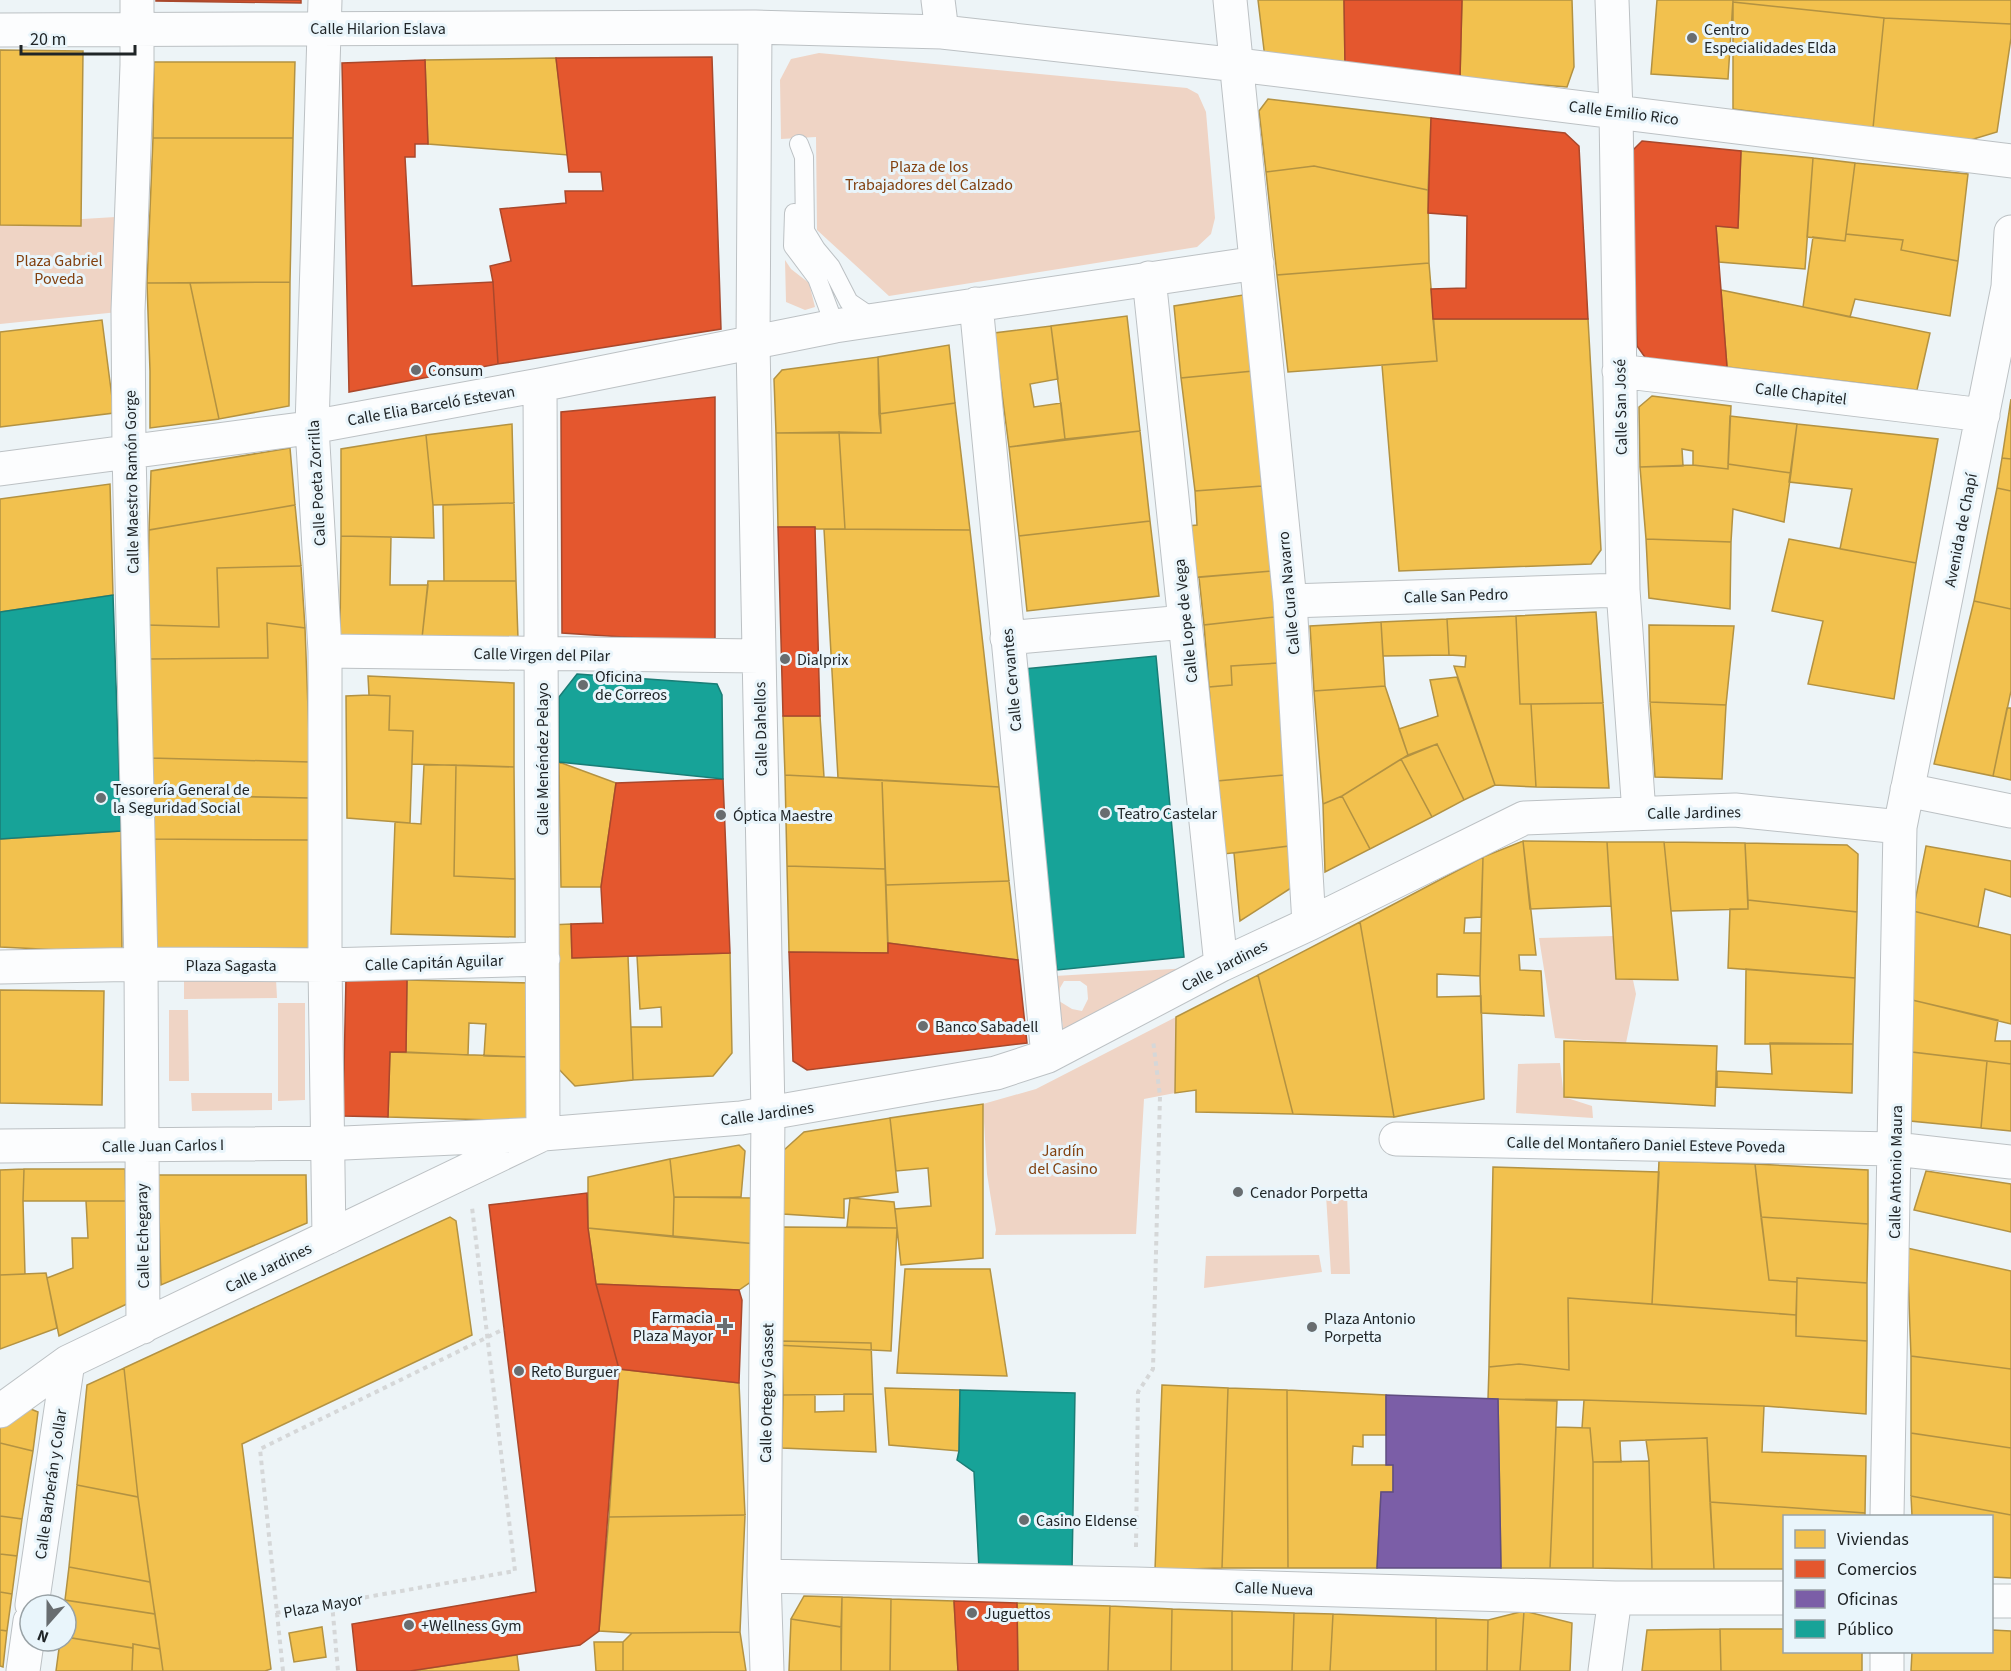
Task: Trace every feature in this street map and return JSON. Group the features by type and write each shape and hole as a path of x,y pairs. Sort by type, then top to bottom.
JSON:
{"street":[{"path":"938,0 942,32"},
{"path":"1230,0 1238,65 1257,263 835,326 753,343 755,27 942,32 1238,65"},
{"name":"Calle San José","path":"1612,0 1616,111 1623,590 1639,813"},
{"name":"Calle Hilarion Eslava","path":"0,30 137,14 325,14 755,27"},
{"name":"Calle Maestro Ramón Gorge","path":"137,14 128,311 129,452 141,964"},
{"name":"Calle Poeta Zorrilla","path":"325,14 312,427 325,651 325,966"},
{"name":"Calle Emilio Rico","path":"1238,65 2011,161"},
{"name":"Avenida de Chapí","path":"1900,827 2010,288 2011,232"},
{"name":"Calle Cura Navarro","path":"1257,263 1290,601 1309,924"},
{"name":"Calle Lope de Vega","path":"1149,278 1221,964"},
{"name":"Calle Cervantes","path":"976,304 1048,1056"},
{"name":"Calle Elia Barceló Estevan","path":"0,469 312,427 753,343"},
{"name":"Calle Dahellos","path":"753,343 768,1114"},
{"name":"Calle Chapitel","path":"1619,371 1983,415"},
{"name":"Calle Menéndez Pelayo","path":"540,385 543,1134"},
{"name":"Calle San Pedro","path":"1290,601 1623,590"},
{"path":"1007,638 1185,622"},
{"name":"Calle Virgen del Pilar","path":"325,651 759,656"},
{"path":"1907,790 2011,811"},
{"name":"Calle Jardines","path":"327,1142 543,1134 741,1119 996,1073 1048,1056 1221,964 1309,924 1524,818 1735,810 1900,827"},
{"name":"Calle Antonio Maura","path":"1887,1515 1900,827"},
{"name":"Calle Capitán Aguilar","path":"325,966 543,959"},
{"path":"0,966 141,964 142,1146"},
{"name":"Plaza Sagasta","path":"141,964 325,966"},
{"path":"325,966 329,1237"},
{"name":"Calle Ortega y Gasset","path":"767,1671 764,1576 768,1114"},
{"name":"Calle Jardines","path":"0,1411 68,1362 543,1134"},
{"name":"Calle del Montañero Daniel Esteve Poveda","path":"1396,1139 1895,1149 2011,1162"},
{"name":"Calle Juan Carlos I","path":"0,1146 327,1142"},
{"name":"Calle Echegaray","path":"142,1146 143,1327"},
{"name":"Calle Barberán y Collar","path":"34,1593 68,1362"},
{"name":"Calle Nueva","path":"764,1576 1615,1598 1783,1598"},
{"path":"1605,1671 1615,1598"},
{"path":"1993,1601 2011,1601"},
{"path":"23,1671 26,1653"},
{"path":"1887,1653 1887,1671"}],"lane":[{"path":"835,326 818,278 794,246 794,152 799,144 804,157 805,231 831,267 849,302 874,320"}],"path":[{"path":"1136,1584 1138,1392 1153,1369 1160,1096 1152,1038 1142,1007"},
{"name":"Plaza Mayor","path":"471,1204 488,1338 515,1571 276,1613 260,1449 488,1338 504,1329"},
{"path":"332,1603 338,1671"},
{"path":"276,1613 283,1671"}],"green space":[{"name":"Plaza de los Trabajadores del Calzado","path":"819,53 1187,88 1198,94 1206,112 1215,218 1211,234 1197,247 889,296 817,230 816,137 781,139 780,80 791,59"},
{"name":"Plaza Gabriel Poveda","path":"132,216 128,311 0,324 0,224"},
{"path":"785,260 791,269 809,283 815,307 805,310 786,302"},
{"path":"1613,936 1616,979 1633,980 1636,994 1626,1043 1555,1038 1539,938"},
{"path":"1189,968 1064,1033 1055,976","holes":["1064,981 1080,981 1087,986 1088,999 1082,1011 1072,1009 1059,1001 1060,988"]},
{"path":"276,979 277,998 184,999 184,980"},
{"path":"278,1003 305,1003 305,1100 278,1101"},
{"path":"169,1010 188,1010 189,1081 169,1081"},
{"name":"Jardín del Casino","path":"1176,1017 1175,1093 1144,1099 1136,1234 995,1235 987,1174 983,1104 1036,1089"},
{"path":"1560,1063 1564,1097 1592,1106 1593,1118 1516,1113 1518,1064"},
{"path":"191,1093 272,1093 272,1110 192,1111"},
{"path":"1347,1193 1350,1274 1331,1274 1326,1195"},
{"path":"1319,1255 1322,1272 1204,1288 1206,1256"}],"building: Viviendas":[{"path":"1258,0 1344,0 1345,65 1265,58"},
{"path":"1462,0 1572,0 1574,67 1567,87 1460,78"},
{"name":"Centro Especialidades Elda","path":"1657,0 1733,0 1728,79 1651,74"},
{"path":"1733,0 2011,0 2011,24 1884,18 1733,2"},
{"path":"1733,2 1884,18 1873,128 1733,109"},
{"path":"1884,18 2011,24 1997,132 1967,141 1873,128"},
{"path":"0,50 83,51 81,226 0,225"},
{"path":"556,58 568,155 428,144 425,60"},
{"path":"154,62 295,62 293,138 153,138"},
{"path":"1268,99 1431,118 1428,190 1314,166 1266,172 1259,111"},
{"path":"153,138 293,138 290,282 147,283"},
{"path":"1741,151 1813,158 1805,269 1719,262 1716,226 1738,228"},
{"path":"1813,158 1855,163 1845,241 1807,237"},
{"path":"1855,163 1968,174 1958,261 1901,250 1903,240 1846,234"},
{"path":"1314,166 1428,190 1429,263 1277,275 1266,172"},
{"path":"1846,234 1903,240 1901,250 1958,261 1950,316 1855,299 1850,317 1803,307 1813,237 1845,241"},
{"path":"1429,263 1437,361 1288,372 1277,275"},
{"path":"290,282 289,406 219,419 190,283"},
{"path":"147,283 190,283 219,419 150,428"},
{"path":"1721,290 1930,333 1917,390 1727,367"},
{"path":"1243,295 1253,371 1181,378 1174,306"},
{"path":"1127,316 1140,431 1065,439 1051,326"},
{"path":"1433,319 1588,319 1601,550 1591,564 1399,571 1382,365 1437,361"},
{"path":"102,320 114,413 0,427 0,332"},
{"path":"1051,326 1058,379 1030,384 1034,407 1061,403 1065,439 1009,447 994,333"},
{"path":"949,345 955,403 879,414 878,357"},
{"path":"878,357 881,433 776,433 774,379 782,370"},
{"path":"1253,371 1262,486 1195,491 1181,378"},
{"path":"1652,396 1731,406 1728,469 1693,465 1693,451 1682,449 1683,466 1640,467 1639,407"},
{"path":"2011,399 2011,459 2002,458"},
{"path":"955,403 970,530 845,529 839,432 881,433 879,414"},
{"path":"1730,416 1797,424 1791,473 1728,464"},
{"path":"512,424 514,503 433,505 426,435"},
{"path":"1797,424 1938,439 1916,563 1840,549 1852,489 1789,482"},
{"path":"1140,431 1150,521 1019,536 1009,447"},
{"path":"839,432 845,529 778,527 776,433"},
{"path":"426,435 434,538 341,536 341,449"},
{"path":"290,448 295,505 149,530 151,471"},
{"path":"2002,458 2011,459 2011,491 1997,488"},
{"path":"1728,464 1791,473 1784,522 1733,509 1731,542 1646,539 1640,467 1693,465 1728,469"},
{"path":"110,484 113,595 0,612 0,499"},
{"path":"1262,486 1272,571 1192,578 1188,526 1197,525 1195,491"},
{"path":"1997,488 2011,491 2011,609 1974,601"},
{"path":"514,503 516,581 444,581 443,505"},
{"path":"295,505 301,566 217,568 219,627 147,625 149,530"},
{"path":"1150,521 1159,596 1027,611 1019,536"},
{"path":"824,529 970,530 999,787 838,778"},
{"path":"341,536 391,537 390,585 428,585 422,638 340,637"},
{"path":"1646,539 1731,542 1730,609 1649,598"},
{"path":"1789,539 1916,563 1894,699 1808,684 1823,621 1772,611"},
{"path":"301,566 305,628 267,623 268,658 149,659 147,625 219,627 217,568"},
{"path":"1272,571 1275,617 1204,625 1199,577"},
{"path":"428,581 516,581 518,639 422,638"},
{"path":"1974,601 2011,609 2011,691 1993,776 1934,764"},
{"path":"1596,612 1603,703 1520,704 1516,616"},
{"path":"1516,616 1520,704 1531,704 1536,787 1495,785 1454,666 1465,667 1466,656 1449,655 1447,619"},
{"path":"1275,617 1278,663 1231,666 1232,685 1209,687 1204,625"},
{"path":"1447,619 1449,655 1383,656 1381,622"},
{"path":"1381,622 1385,686 1314,691 1310,626"},
{"path":"267,623 305,628 310,762 150,758 149,659 268,658"},
{"path":"1649,625 1734,626 1726,705 1650,702"},
{"path":"1278,663 1284,775 1217,781 1209,687 1232,685 1231,666"},
{"path":"368,676 514,683 514,767 412,764 413,731 389,730 390,696 369,695"},
{"path":"1457,677 1495,785 1464,800 1437,744 1408,755 1399,729 1438,716 1430,680"},
{"path":"1385,686 1408,755 1342,796 1323,804 1314,691"},
{"path":"346,696 390,696 389,730 413,731 410,823 347,818"},
{"path":"1650,702 1726,705 1722,779 1655,777"},
{"path":"1603,703 1609,788 1536,787 1531,704"},
{"path":"2007,708 2011,708 2011,780 1993,776"},
{"path":"783,716 820,716 824,777 785,775"},
{"path":"1437,744 1464,800 1432,817 1401,759"},
{"path":"150,758 310,762 309,798 151,795"},
{"path":"1401,759 1432,817 1370,849 1342,796"},
{"path":"559,762 616,783 601,887 561,887"},
{"path":"424,765 456,765 454,876 515,879 515,937 391,934 395,822 421,824"},
{"path":"456,765 514,767 515,879 454,876"},
{"path":"785,775 882,780 885,869 787,866"},
{"path":"1284,775 1289,846 1224,854 1217,781"},
{"path":"882,780 999,787 1009,881 886,885"},
{"path":"145,794 309,798 309,840 146,839"},
{"path":"1342,796 1370,849 1325,872 1323,804"},
{"path":"121,831 122,953 0,947 0,839"},
{"path":"146,839 309,840 309,948 150,950"},
{"path":"1523,841 1536,955 1519,955 1520,970 1541,971 1544,1016 1481,1013 1483,857"},
{"path":"1523,841 1607,842 1611,906 1530,909"},
{"path":"1607,842 1664,842 1678,980 1616,979"},
{"path":"1664,842 1745,843 1748,909 1671,911"},
{"path":"1745,843 1847,845 1858,854 1857,912 1748,900"},
{"path":"1289,846 1291,888 1240,921 1234,853"},
{"path":"1926,846 2011,861 2011,897 1985,889 1978,927 1913,911"},
{"path":"1483,857 1481,917 1465,918 1464,933 1481,933 1480,976 1437,974 1437,997 1481,996 1484,1099 1394,1117 1360,922"},
{"path":"787,866 885,869 888,953 789,952"},
{"path":"1009,881 1018,960 888,943 886,885"},
{"path":"1748,900 1857,912 1855,978 1728,968 1730,909 1748,909"},
{"path":"1913,911 2011,935 2011,1024 1912,1000"},
{"path":"1360,922 1394,1117 1293,1114 1258,975"},
{"path":"571,924 572,958 628,956 633,1080 575,1086 552,1062 549,925"},
{"path":"730,953 732,1053 713,1076 633,1080 631,1027 662,1027 661,1007 640,1009 637,956"},
{"path":"1746,969 1855,978 1853,1044 1745,1044"},
{"path":"1258,975 1293,1114 1196,1112 1196,1090 1175,1093 1176,1017"},
{"path":"407,980 532,983 530,1057 484,1056 486,1024 469,1023 468,1055 406,1052"},
{"path":"0,990 104,991 102,1105 0,1103"},
{"path":"1912,1000 1998,1020 1995,1041 2011,1041 2011,1064 1912,1052"},
{"path":"1564,1041 1717,1046 1715,1106 1564,1097"},
{"path":"1770,1043 1853,1044 1852,1093 1717,1087 1717,1071 1772,1074"},
{"path":"390,1052 530,1057 527,1121 388,1117"},
{"path":"1912,1052 1987,1061 1981,1128 1910,1121"},
{"path":"1987,1061 2011,1064 2011,1131 1981,1128"},
{"path":"983,1104 983,1258 901,1265 895,1209 931,1206 928,1168 896,1171 890,1118"},
{"path":"890,1118 898,1192 844,1199 844,1218 783,1214 784,1150 804,1132"},
{"path":"739,1145 745,1151 741,1197 674,1197 670,1159"},
{"path":"670,1159 674,1197 673,1237 588,1228 588,1177"},
{"path":"1659,1161 1755,1164 1769,1280 1797,1282 1796,1315 1652,1304"},
{"path":"1755,1164 1868,1170 1868,1224 1761,1217"},
{"path":"1493,1167 1659,1172 1652,1304 1568,1298 1569,1370 1519,1364 1489,1367"},
{"path":"24,1169 125,1169 126,1201 23,1201"},
{"path":"24,1169 25,1274 0,1275 0,1170"},
{"path":"1926,1171 2011,1184 2011,1232 1914,1210"},
{"path":"158,1175 306,1175 307,1223 161,1285"},
{"path":"674,1197 759,1198 757,1244 673,1237"},
{"path":"850,1198 894,1202 897,1228 847,1227"},
{"path":"86,1201 126,1201 129,1303 59,1336 47,1278 73,1268 72,1238 88,1238"},
{"path":"450,1217 456,1221 472,1335 242,1444 271,1669 265,1671 163,1671 138,1497 124,1368"},
{"path":"1761,1217 1868,1224 1867,1283 1797,1278 1797,1282 1769,1280"},
{"path":"783,1227 897,1228 891,1351 776,1345"},
{"path":"588,1228 757,1244 755,1279 739,1290 596,1284"},
{"path":"1907,1248 2011,1271 2011,1369 1911,1356"},
{"path":"905,1269 990,1269 1007,1376 897,1373"},
{"path":"46,1273 57,1328 0,1349 0,1275"},
{"path":"1797,1278 1867,1283 1867,1341 1796,1336"},
{"path":"1568,1298 1796,1315 1796,1336 1867,1341 1866,1414 1764,1406 1488,1399 1489,1367 1519,1364 1569,1370"},
{"path":"782,1341 871,1343 873,1394 783,1395"},
{"path":"1911,1356 2011,1369 2011,1448 1911,1433"},
{"path":"124,1368 138,1497 77,1485 87,1385"},
{"path":"619,1369 739,1383 745,1515 609,1517"},
{"path":"1162,1385 1228,1388 1222,1568 1155,1570"},
{"path":"885,1388 960,1390 959,1451 889,1445"},
{"path":"1228,1388 1287,1390 1288,1568 1222,1568"},
{"path":"1287,1390 1386,1395 1386,1435 1363,1435 1363,1447 1353,1446 1352,1465 1393,1465 1393,1492 1381,1492 1377,1568 1288,1568"},
{"path":"844,1394 873,1394 876,1452 782,1448 783,1395 815,1395 815,1412 844,1411"},
{"path":"1498,1399 1557,1401 1550,1568 1501,1568"},
{"path":"1584,1400 1764,1406 1762,1452 1866,1456 1865,1513 1710,1502 1707,1438 1620,1441 1621,1462 1593,1462 1590,1428 1582,1428"},
{"path":"26,1407 38,1412 33,1451 0,1443 0,1426"},
{"path":"1556,1427 1590,1428 1593,1462 1593,1568 1550,1568"},
{"path":"1911,1433 2011,1448 2011,1515 1911,1496"},
{"path":"1707,1438 1714,1569 1652,1569 1649,1461 1646,1440"},
{"path":"0,1443 33,1451 22,1519 0,1516"},
{"path":"1649,1461 1652,1569 1593,1568 1593,1462"},
{"path":"77,1485 138,1497 150,1582 69,1567"},
{"path":"1911,1496 2011,1515 2011,1578 1993,1577 1993,1515 1912,1515"},
{"path":"1710,1502 1865,1513 1865,1515 1783,1515 1783,1569 1714,1569"},
{"path":"745,1515 740,1632 599,1631 609,1517"},
{"path":"0,1516 22,1519 17,1556 0,1554"},
{"path":"0,1554 17,1556 12,1594 0,1592"},
{"path":"69,1567 150,1582 155,1614 78,1602 78,1593 66,1593"},
{"path":"0,1592 12,1594 7,1631 0,1630"},
{"path":"804,1596 842,1597 841,1627 791,1619"},
{"path":"842,1597 891,1599 890,1671 841,1671"},
{"path":"891,1599 954,1601 958,1671 890,1671"},
{"path":"78,1602 155,1614 160,1649 133,1644 133,1648 78,1639"},
{"path":"1017,1603 1110,1606 1108,1671 1018,1671"},
{"path":"1110,1606 1172,1609 1171,1671 1108,1671"},
{"path":"1172,1609 1232,1611 1232,1671 1171,1671"},
{"path":"1232,1611 1294,1613 1292,1671 1232,1671"},
{"path":"1524,1611 1572,1623 1570,1671 1520,1671"},
{"path":"1524,1611 1520,1671 1487,1671 1488,1620"},
{"path":"1294,1613 1333,1614 1330,1671 1292,1671"},
{"path":"1333,1614 1436,1618 1436,1671 1330,1671"},
{"path":"1436,1618 1488,1620 1487,1671 1436,1671"},
{"path":"791,1619 841,1627 841,1671 789,1671"},
{"path":"322,1627 326,1657 294,1662 289,1633"},
{"path":"1720,1629 1783,1629 1783,1653 1862,1653 1862,1671 1721,1671"},
{"path":"1720,1629 1721,1671 1642,1671 1647,1630"},
{"path":"0,1630 7,1631 3,1667 0,1666"},
{"path":"1993,1630 2011,1631 2011,1671 1911,1671 1912,1653 1993,1653"},
{"path":"740,1632 746,1671 623,1671 623,1642 632,1633"},
{"path":"78,1639 133,1648 132,1671 56,1671 58,1653 78,1653"},
{"path":"594,1642 623,1642 623,1671 596,1671"},
{"path":"133,1644 160,1649 163,1671 132,1671"},
{"path":"517,1655 519,1671 410,1671"}],"building: Comercios":[{"path":"301,0 301,3 156,1"},
{"path":"1344,0 1462,0 1460,78 1345,65"},
{"path":"712,57 721,329 498,364 490,266 511,261 500,209 566,203 565,191 603,191 601,172 569,172 556,58"},
{"path":"425,60 428,144 415,144 415,157 405,157 412,286 493,282 498,364 349,392 342,63"},
{"path":"1431,118 1565,133 1579,146 1588,319 1433,319 1431,289 1466,288 1467,216 1428,213"},
{"path":"1642,141 1741,151 1738,228 1716,226 1727,367 1647,360 1637,346 1631,152"},
{"path":"715,397 715,643 562,633 561,412"},
{"path":"778,527 815,527 820,716 783,716"},
{"path":"723,779 730,953 572,958 571,924 603,923 601,887 616,783"},
{"path":"888,943 1018,960 1027,1043 807,1070 793,1061 789,952 888,953"},
{"path":"346,978 407,980 406,1052 390,1052 388,1117 343,1116"},
{"path":"587,1193 588,1228 596,1284 619,1369 599,1631 580,1645 410,1671 357,1671 352,1624 536,1592 489,1205"},
{"path":"596,1284 739,1290 742,1300 739,1383 619,1369"},
{"path":"954,1601 1017,1603 1018,1671 958,1671"}],"building: Oficinas":[{"path":"1386,1395 1498,1399 1501,1568 1377,1568 1381,1492 1393,1492 1393,1465 1386,1465"}],"building: Público":[{"path":"113,595 121,831 0,839 0,612"},
{"name":"Teatro Castelar","path":"1156,656 1184,957 1057,970 1024,669"},
{"path":"577,674 717,684 722,695 723,779 559,762 559,697"},
{"name":"Casino Eldense","path":"960,1390 1075,1393 1072,1571 979,1569 974,1472 957,1460"}],"place":[{"name":"Centro Especialidades Elda","path":"1692,38"},
{"name":"Consum","path":"416,370"},
{"name":"Dialprix","path":"785,659"},
{"name":"Oficina de Correos","path":"583,685"},
{"name":"Tesorería General de la Seguridad Social","path":"101,798"},
{"name":"Teatro Castelar","path":"1105,813"},
{"name":"Óptica Maestre","path":"721,815"},
{"name":"Banco Sabadell","path":"923,1026"},
{"name":"Cenador Porpetta","path":"1238,1192"},
{"name":"Farmacia Plaza Mayor","path":"725,1326"},
{"name":"Plaza Antonio Porpetta","path":"1312,1327"},
{"name":"Reto Burguer","path":"519,1371"},
{"name":"Casino Eldense","path":"1024,1520"},
{"name":"Juguettos","path":"972,1613"},
{"name":"+Wellness Gym","path":"409,1625"}]}
